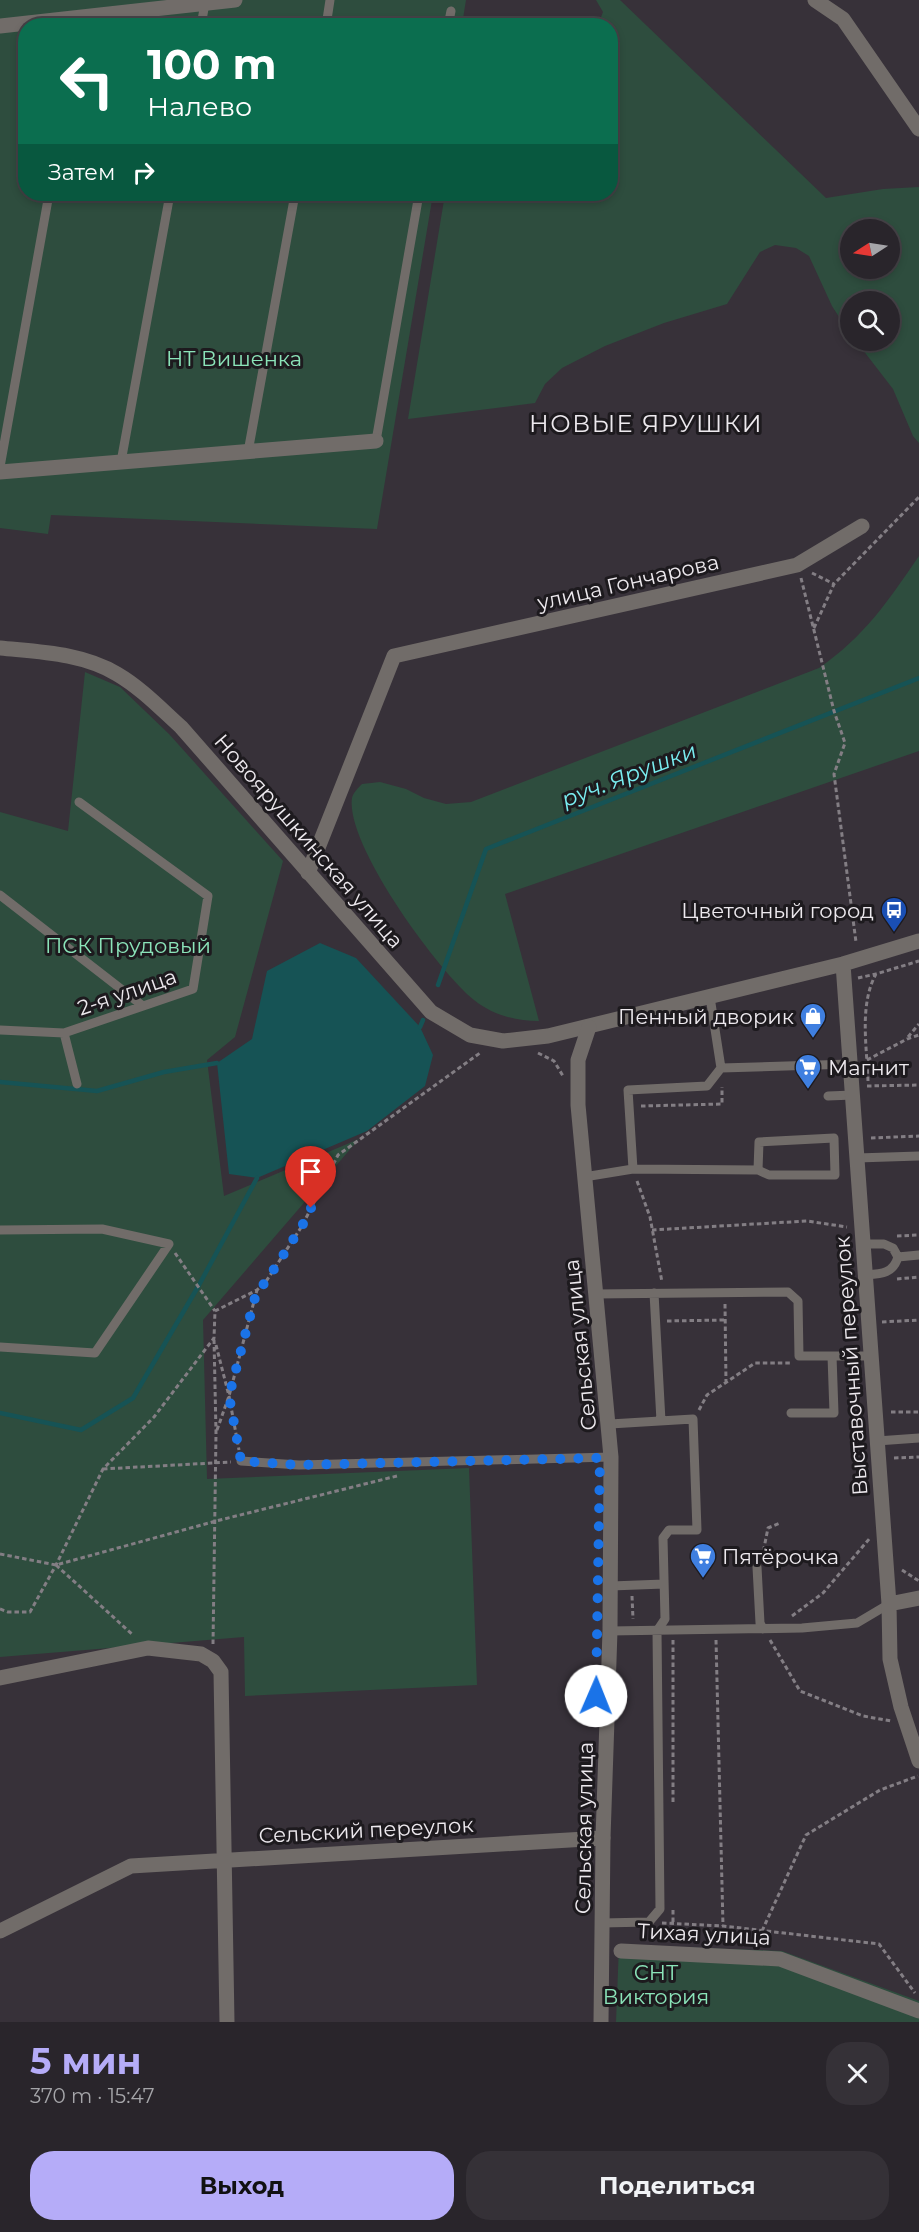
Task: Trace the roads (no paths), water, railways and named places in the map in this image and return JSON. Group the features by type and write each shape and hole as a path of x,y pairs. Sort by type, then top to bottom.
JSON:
{"street":[{"path":"101,18 235,0"},
{"path":"815,0 843,19 919,129"},
{"path":"0,26 18,25"},
{"path":"0,472 376,441"},
{"name":"улица Гончарова","path":"308,873 394,656 797,565 862,526"},
{"name":"Новоярушкинская улица","path":"0,648 61,654 85,660 117,674 147,697 181,727 431,1012 470,1035 503,1041 536,1038 589,1027 843,964 919,941"},
{"name":"Выставочный переулок","path":"843,964 889,1604 890,1659 901,1707 919,1761"},
{"name":"Сельская улица","path":"589,1027 578,1060 578,1105 595,1294 610,1424 611,1458 611,1586 603,1838 601,2022"},
{"path":"889,1604 919,1598"},
{"path":"0,1678 147,1648 201,1654 213,1661 220,1672 222,1690 227,2022"},
{"name":"Сельский переулок","path":"0,1931 131,1866 603,1838"},
{"name":"Тихая улица","path":"621,1951 780,1959 919,2011"}],"lane":[{"path":"327,18 330,0"},
{"path":"202,18 205,3"},
{"path":"450,18 451,11"},
{"path":"0,467 48,201"},
{"path":"121,462 169,201"},
{"path":"248,452 294,201"},
{"path":"376,441 418,201"},
{"name":"2-я улица","path":"0,1030 64,1033 193,989 208,896 79,802"},
{"path":"0,895 143,1006"},
{"path":"633,1169 628,1090 707,1086 721,1068 710,997"},
{"path":"64,1033 77,1084"},
{"path":"721,1068 850,1064"},
{"path":"828,1096 852,1090"},
{"path":"758,1170 759,1142 855,1137"},
{"path":"584,1177 633,1169 758,1170 769,1175 835,1175 834,1138"},
{"path":"857,1158 919,1155"},
{"path":"0,1230 102,1229 169,1244 95,1353 0,1347"},
{"path":"863,1239 893,1248 898,1257 895,1266 886,1273 865,1275"},
{"path":"898,1257 919,1255"},
{"path":"595,1294 788,1292 798,1301 799,1356 871,1356"},
{"path":"659,1293 656,1321 661,1421"},
{"path":"791,1413 834,1413 832,1356"},
{"path":"602,1923 649,1922 660,1909 657,1630 664,1619 663,1538 669,1530 697,1530 693,1419 610,1424"},
{"path":"877,1441 919,1438"},
{"path":"241,1461 299,1465 611,1458"},
{"path":"757,1567 760,1623 763,1629"},
{"path":"611,1586 664,1584"},
{"path":"610,1631 802,1628 857,1623 889,1604"}],"water":[{"path":"320,943 356,958 420,1027 433,1055 425,1086 367,1131 257,1178 229,1174 217,1063 252,1039 267,971"}],"waterway":[{"name":"руч. Ярушки","path":"438,985 486,849 919,678"},
{"name":"руч. Ярушки","path":"420,1027 423,1020"},
{"path":"0,1082 97,1091 164,1072 217,1063"},
{"path":"0,1413 81,1430 133,1398 199,1285 257,1178"}],"place":[{"name":"Цветочный город","path":"894,933"},
{"name":"Пенный дворик","path":"813,1039"},
{"name":"Магнит","path":"808,1090"},
{"name":"Пятёрочка","path":"703,1579"}],"district":[{"name":"НОВЫЕ ЯРУШКИ","path":"646,423"}],"park label":[{"name":"НТ Вишенка","path":"234,358"},
{"name":"ПСК Прудовый","path":"128,945"},
{"name":"СНТ Виктория","path":"656,1984"}]}
